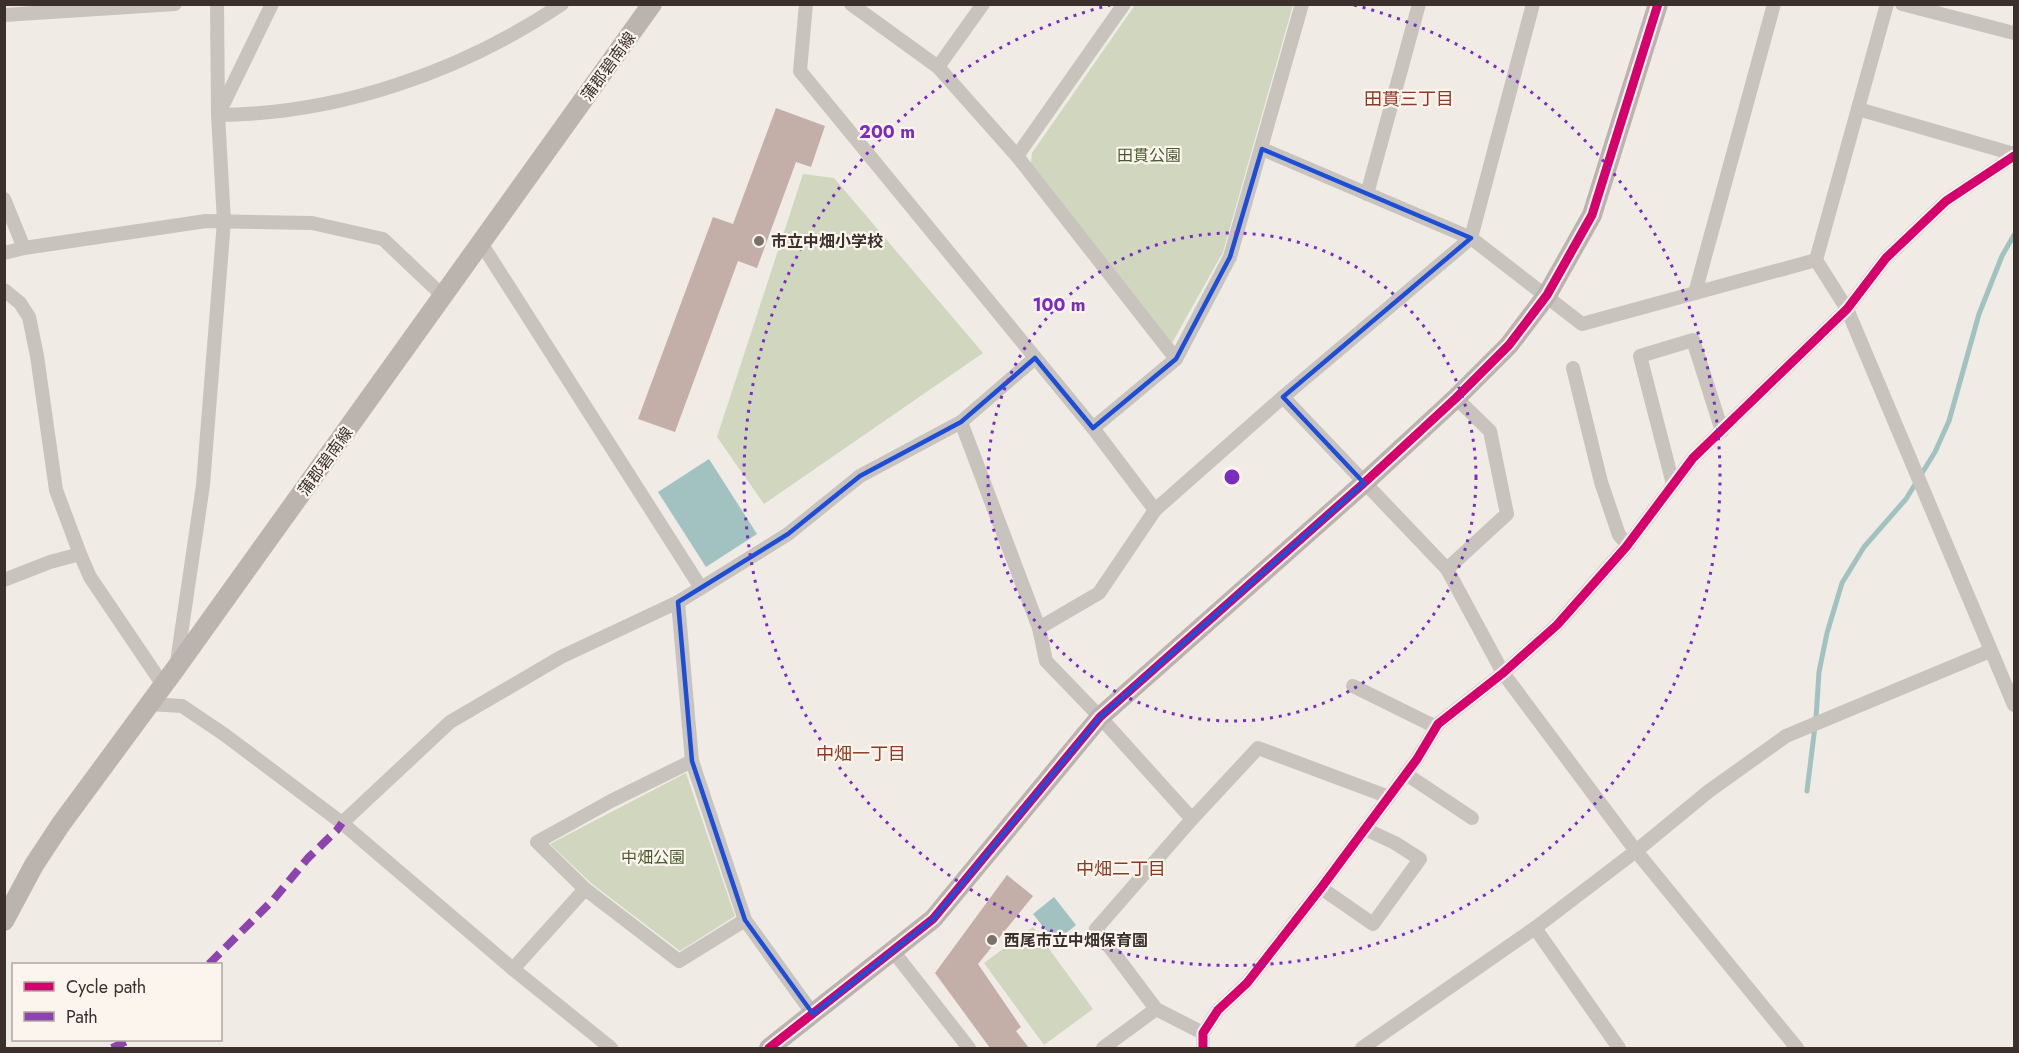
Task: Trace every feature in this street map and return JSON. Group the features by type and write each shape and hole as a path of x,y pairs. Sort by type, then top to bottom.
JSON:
{"street":[{"path":"4,15 175,4"},
{"path":"176,668 203,485 224,221 218,115 217,4"},
{"path":"218,115 272,4"},
{"path":"218,115 256,115 352,99 431,73 487,48 562,4"},
{"name":"蒲郡碧南線","path":"5,917 34,865 61,824 164,686 652,4"},
{"path":"806,4 800,71 1093,428 1155,510"},
{"path":"851,4 938,67 1017,156 1176,359"},
{"path":"938,67 982,4"},
{"path":"1017,156 1124,4"},
{"path":"1093,428 1176,359 1230,257 1302,4"},
{"path":"1367,194 1419,4"},
{"path":"1039,628 1099,593 1155,510 1283,397 1471,238 1533,4"},
{"path":"769,1048 933,919 1101,717 1364,483 1456,398 1509,345 1547,295 1592,215 1658,4"},
{"path":"1695,293 1774,4"},
{"path":"1887,4 1816,260 1847,309 2014,705"},
{"path":"1902,4 2014,33"},
{"path":"1858,109 2014,155"},
{"path":"1262,149 1471,238 1582,324 1816,260"},
{"path":"1203,1048 1203,1034 1218,1010 1247,983 1321,888 1406,774 1436,727 1503,673 1557,625 1628,545 1693,458 1847,309 1887,258 1946,201 2014,155"},
{"path":"4,199 24,248"},
{"path":"4,254 24,248 206,221 312,223 382,239 443,296"},
{"path":"481,243 701,588"},
{"path":"4,290 20,303 29,317 37,356 56,490 90,577 164,686"},
{"path":"1673,484 1640,356 1693,340 1722,430"},
{"path":"342,823 450,722 561,657 678,602 788,534 860,476 962,422 1035,358"},
{"path":"1573,368 1601,482 1619,535 1628,545"},
{"path":"1283,397 1447,568 1503,673 1636,851 1797,1048"},
{"path":"1447,568 1507,514 1490,431 1456,398"},
{"path":"962,422 1039,628 1046,661 1101,717 1192,819"},
{"path":"4,580 50,562 81,554"},
{"path":"678,602 692,761 745,920 813,1014"},
{"path":"1362,1048 1535,928 1636,851 1709,791 1786,736 1990,651"},
{"path":"1353,686 1436,727"},
{"path":"149,704 182,706 225,735 342,823 513,969 611,1048"},
{"path":"1203,1034 1156,1009 1096,929 1192,819 1258,748 1389,797"},
{"path":"692,761 611,801 537,842 585,889 679,961 745,920"},
{"path":"1406,774 1472,818"},
{"path":"1321,888 1373,924 1420,859 1395,843 1365,830"},
{"path":"513,969 585,889"},
{"path":"1535,928 1619,1048"},
{"path":"893,951 966,1048"},
{"path":"1103,1048 1156,1009"}],"highlighted area":[{"path":"1262,149 1471,238 1283,397 1364,483 1100,717 933,919 813,1014 745,920 692,761 678,602 788,534 860,476 961,422 1035,358 1093,428 1176,359 1230,257"}],"green space":[{"name":"田貫公園","path":"1135,5 1293,5 1223,252 1172,343 1031,163 1032,153"},
{"path":"803,174 834,178 983,353 764,504 717,437"},
{"name":"中畑公園","path":"686,773 735,916 680,951 591,883 550,844"},
{"path":"1033,927 1093,1009 1044,1045 984,963"}],"water":[{"path":"709,459 757,534 706,567 658,492"},
{"path":"1054,897 1076,925 1055,942 1033,914"}],"building":[{"path":"776,108 825,126 811,167 796,162 757,268 738,261 675,432 638,419 713,217 733,224"},
{"path":"1007,875 1033,896 978,964 1021,1027 1016,1031 1029,1048 990,1048 935,973"}],"waterway":[{"path":"1807,791 1819,672 1827,633 1842,583 1864,547 1906,499 1935,452 1949,421 1979,314 2002,256 2014,235"}],"marked path":[{"path":"210,963 274,899 308,858 342,823"},
{"path":"112,1048 127,1041"}],"cycle path":[{"path":"769,1048 933,919 1100,717 1364,483 1456,398 1509,345 1547,295 1592,215 1658,4"},
{"path":"1203,1048 1203,1033 1218,1010 1247,983 1321,888 1417,759 1438,724 1503,673 1557,625 1626,547 1693,458 1847,309 1886,258 1946,201 2014,156"}],"place":[{"name":"市立中畑小学校","path":"759,241"},
{"name":"西尾市立中畑保育園","path":"992,940"}],"district":[{"name":"田貫三丁目","path":"1409,99"},
{"name":"中畑一丁目","path":"861,754"},
{"name":"中畑二丁目","path":"1121,869"}]}
